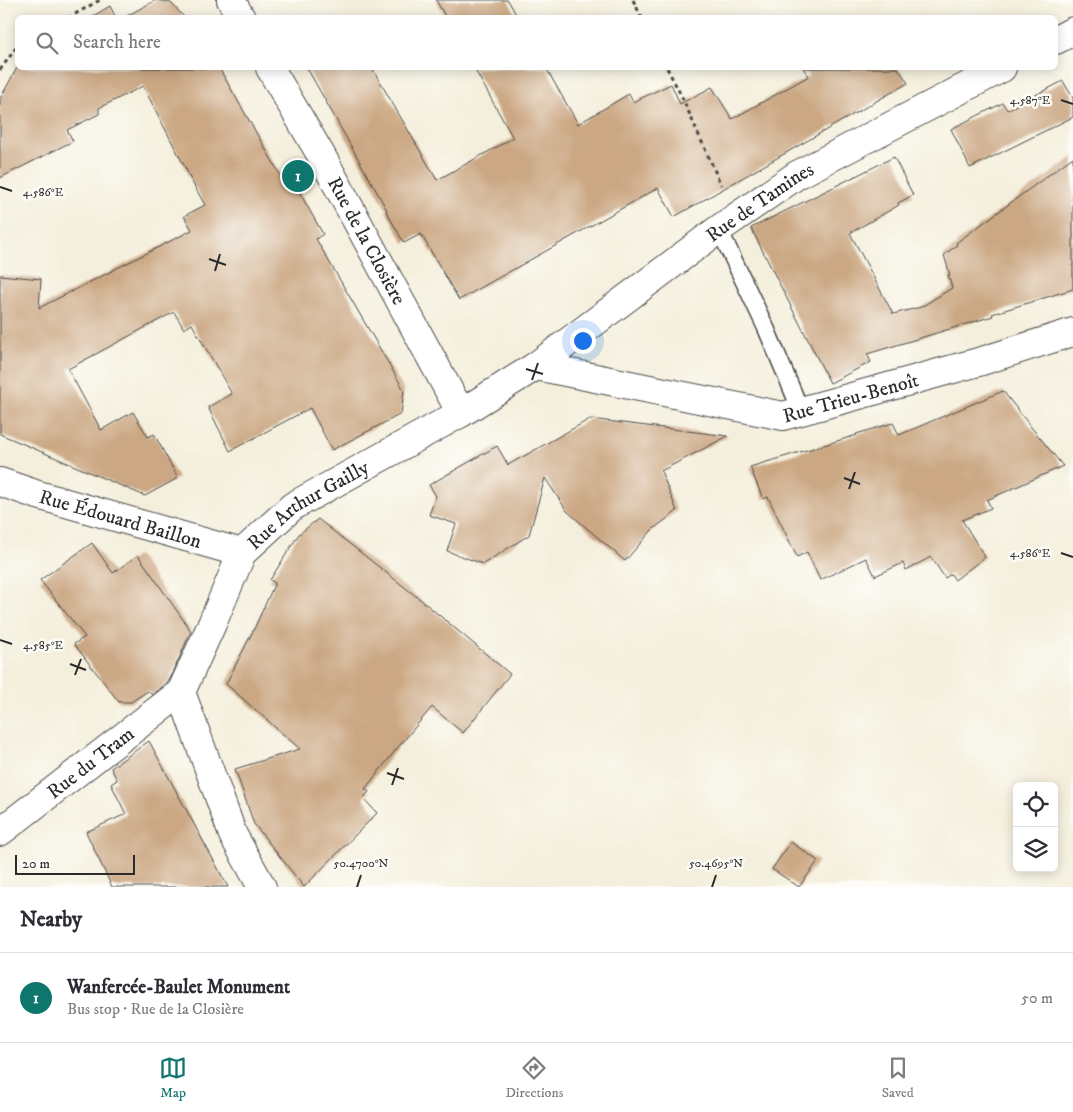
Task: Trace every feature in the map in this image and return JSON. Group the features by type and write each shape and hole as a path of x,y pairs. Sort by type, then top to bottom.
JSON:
{"street":[{"path":"231,0 239,15"},
{"path":"1058,39 1073,31"},
{"name":"Rue de la Closière","path":"271,70 321,155 461,414"},
{"name":"Rue de Tamines","path":"536,366 727,223 797,175 998,70"},
{"name":"Rue Trieu-Benoît","path":"536,366 783,416 982,361 1073,332"},
{"name":"Rue Arthur Gailly","path":"181,692 242,553 292,506 461,414 536,366"},
{"name":"Rue Édouard Baillon","path":"0,482 38,495 242,553"},
{"path":"181,692 233,836 262,887"},
{"name":"Rue du Tram","path":"0,832 181,692"}],"lane":[{"path":"727,223 766,328 801,411"}],"path":[{"path":"73,15 100,0"},
{"path":"633,0 640,15"},
{"path":"0,70 15,49"},
{"path":"668,70 682,97 727,223"}],"building":[{"path":"156,0 171,3 182,15 128,15"},
{"path":"436,0 508,0 516,15 444,15"},
{"path":"110,6 114,15 95,15"},
{"path":"16,70 220,70 285,183 292,179 323,234 316,239 404,390 401,414 332,450 310,408 230,451 208,407 232,394 192,324 184,329 174,312 68,369 101,430 133,412 148,437 154,434 178,478 145,496 0,434 0,275 41,279 39,308 192,230 184,216 205,205 143,86 99,108 99,114 67,130 73,141 0,178 0,99"},
{"path":"308,70 373,70 437,180 513,138 475,70 547,70 578,124 629,94 633,102 671,84 680,104 712,87 732,119 809,76 804,70 899,70 908,83 674,217 658,188 459,300 421,234 404,243"},
{"path":"1063,81 1073,98 1073,117 970,168 951,129 1003,103 1007,110"},
{"path":"894,157 913,195 850,233 893,314 921,307 952,288 944,255 957,245 956,243 1073,157 1073,289 992,314 993,316 867,354 871,362 830,383 751,228"},
{"path":"1003,391 1063,466 987,500 991,508 962,520 985,557 955,580 951,574 945,578 931,557 906,570 903,563 875,576 866,558 820,580 807,552 797,557 768,497 763,499 750,467 893,423 899,435"},
{"path":"590,419 728,436 661,471 677,511 652,530 625,561 567,511 545,478 529,535 483,564 447,551 456,524 429,515 436,496 429,485 497,446 508,465"},
{"path":"318,519 421,600 510,674 463,733 432,707 365,789 369,792 363,798 377,813 304,887 254,824 235,769 300,749 226,684 275,583 270,580 299,534"},
{"path":"92,543 113,573 138,555 191,631 167,683 152,695 148,691 131,702 119,702 74,644 85,637 40,580"},
{"path":"149,741 228,887 112,887 86,832 126,814 111,784 117,780 111,768"},
{"path":"791,842 818,861 799,887 772,869"}],"place":[{"name":"Wanfercée-Baulet Monument","path":"298,176"}]}
